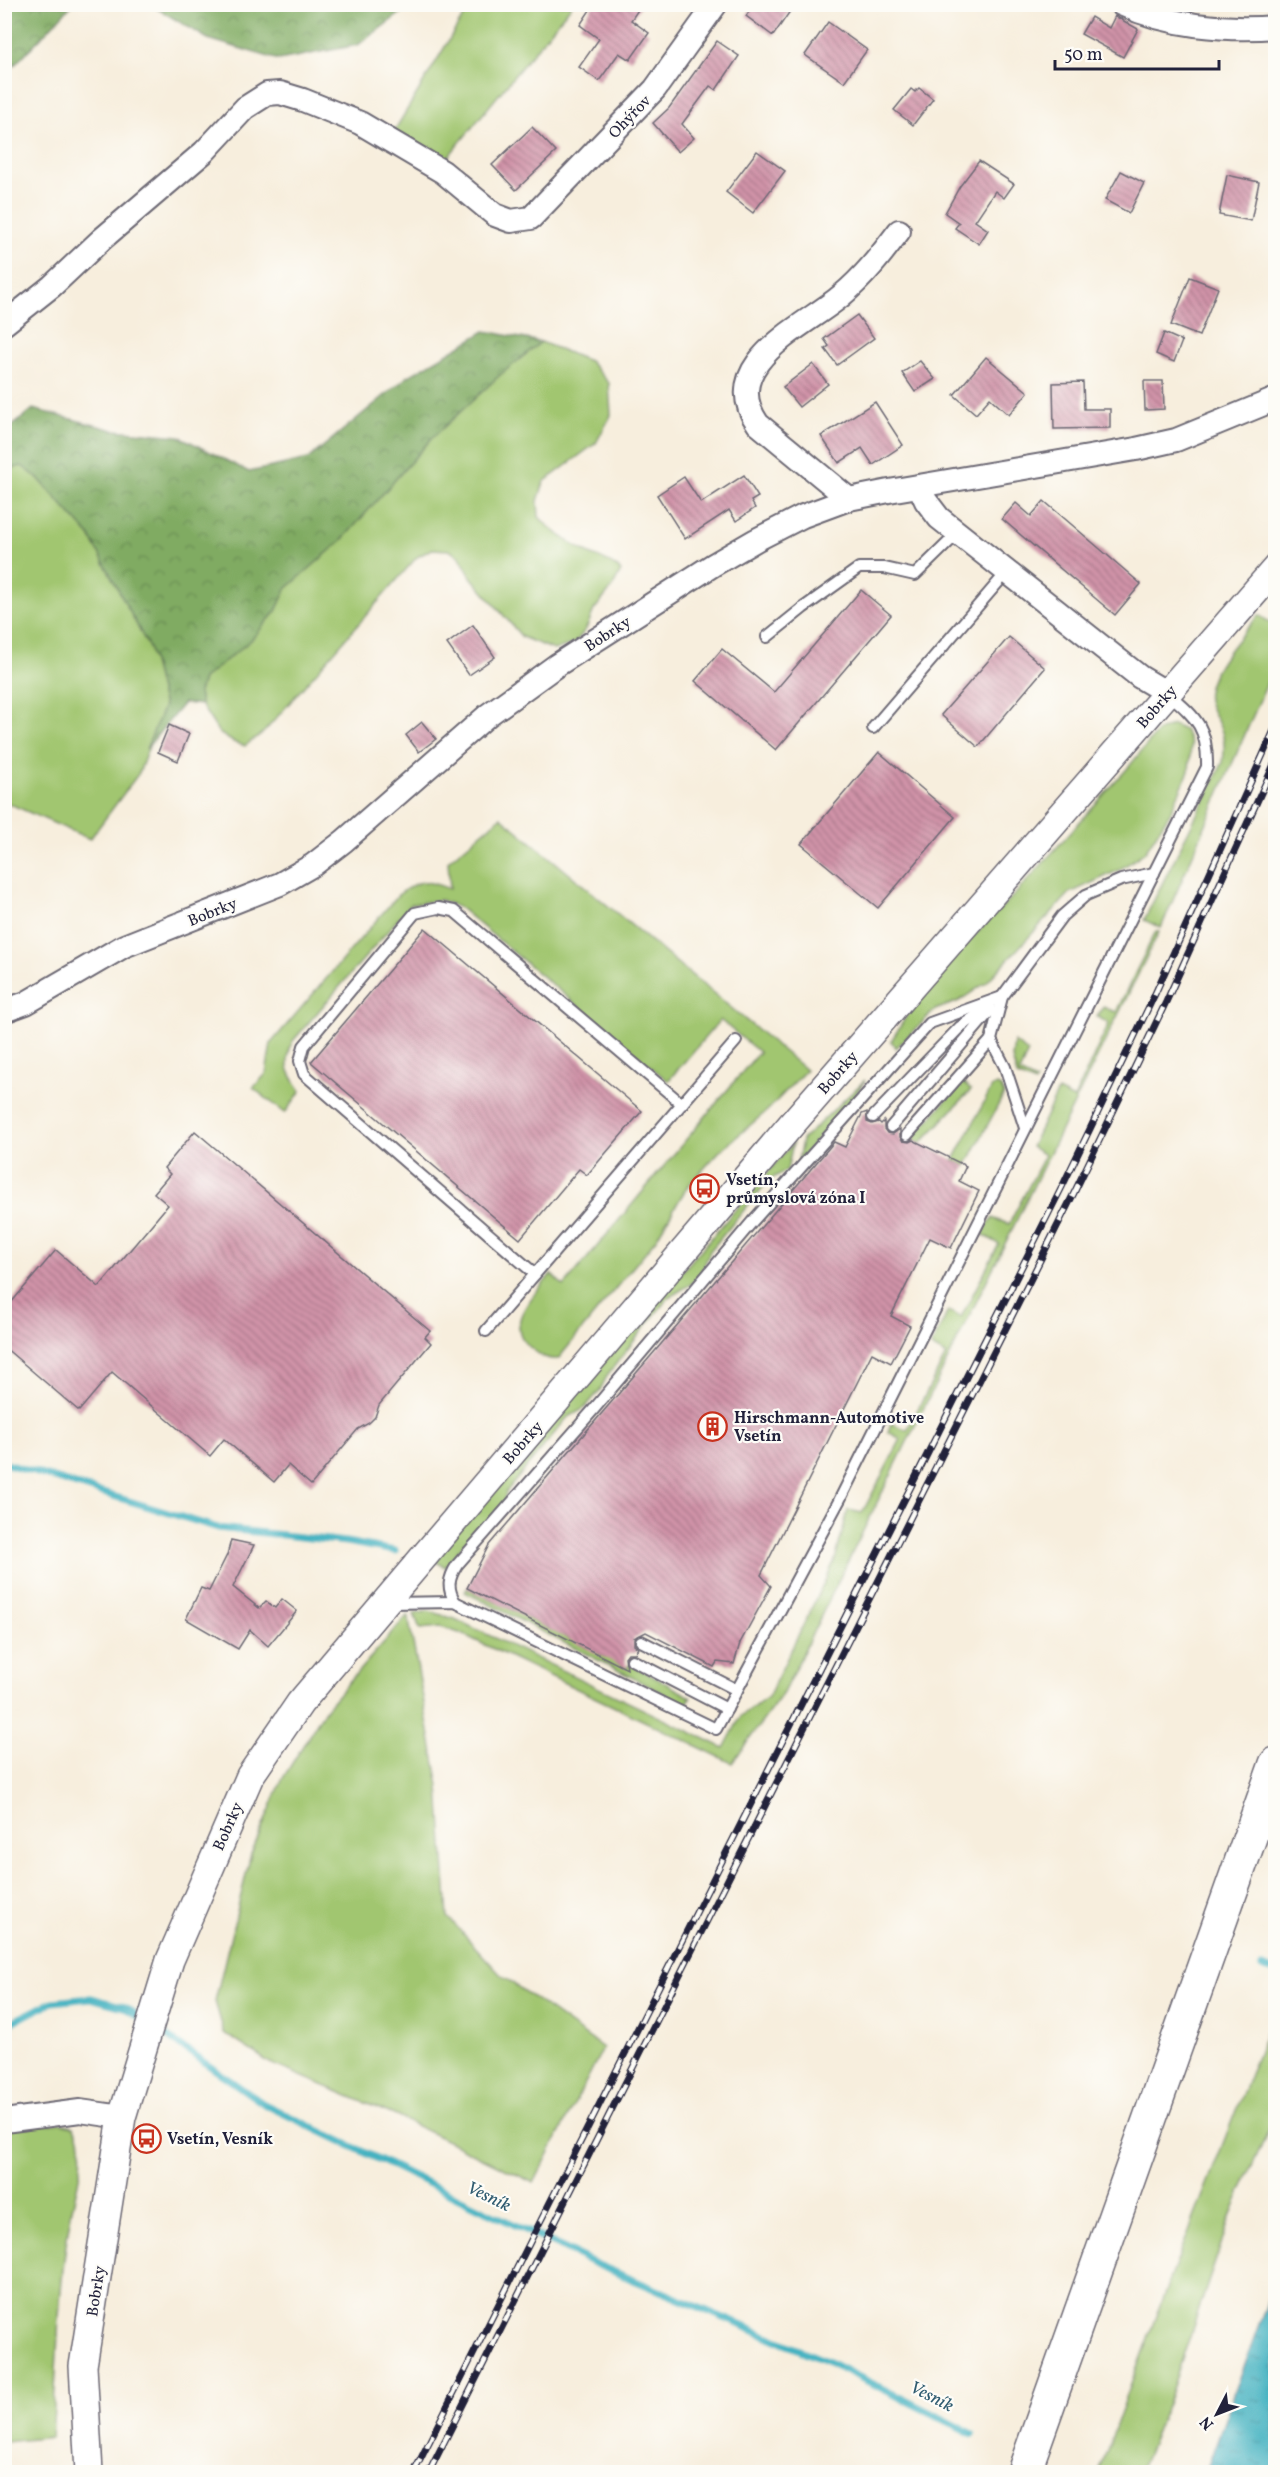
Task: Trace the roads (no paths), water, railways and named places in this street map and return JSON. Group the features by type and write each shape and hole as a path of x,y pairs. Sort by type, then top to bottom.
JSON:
{"main road":[{"path":"1024,2472 1275,1764"}],"street":[{"name":"Ohýřov","path":"4,324 52,286 102,239 204,152 245,108 267,94 280,93 303,100 360,123 443,172 495,215 511,221 531,218 655,89 716,4"},
{"path":"1121,4 1178,22 1249,29 1275,27"},
{"path":"849,499 758,424 749,411 747,394 750,374 762,354 860,280 899,231"},
{"name":"Bobrky","path":"4,1011 26,1003 124,946 280,884 313,865 344,841 488,715 556,665 713,565 803,516 849,499 1176,440 1275,399"},
{"path":"919,486 926,501 939,518 1140,678 1167,693"},
{"name":"Bobrky","path":"89,2472 83,2366 122,2117 170,1960 250,1776 300,1703 791,1125 1275,568"},
{"path":"4,2121 80,2110 122,2117"}],"lane":[{"path":"767,637 859,568 884,568 915,575 958,533"},
{"path":"873,728 1007,572"},
{"path":"385,1603 455,1602 716,1729 839,1501 1207,767 1208,745 1195,717 1167,693"},
{"path":"891,1127 1002,997 1062,916 1086,895 1121,880 1154,873"},
{"path":"535,1274 304,1074 300,1061 304,1047 415,913 438,908 454,912 681,1104"},
{"path":"907,1135 991,1040 1002,997"},
{"path":"873,1117 960,1027 1002,997"},
{"path":"455,1602 449,1592 449,1577 457,1565 594,1409 752,1222 930,1023 1002,997"},
{"path":"991,1040 1005,1067 1025,1128"},
{"path":"486,1331 736,1041"},
{"path":"641,1641 737,1690"},
{"path":"632,1660 727,1708"}],"water":[{"path":"1275,2281 1275,2472 1206,2472 1210,2460"}],"waterway":[{"path":"4,1463 218,1528 346,1542 395,1551"},
{"path":"1262,1967 1276,1972"},
{"name":"Vesník","path":"4,2026 52,2002 91,1998 124,2007 146,2022"},
{"name":"Vesník","path":"155,2028 264,2104 598,2265 831,2363 973,2434"}],"railway":[{"path":"414,2472 1062,1187 1154,996 1276,726"},
{"path":"429,2472 1074,1193 1166,1002 1276,760"}],"place":[{"name":"Vsetín, průmyslová zóna I","path":"705,1188"},
{"name":"Hirschmann-Automotive Vsetín","path":"713,1426"},
{"name":"Vsetín, Vesník","path":"146,2138"}]}
